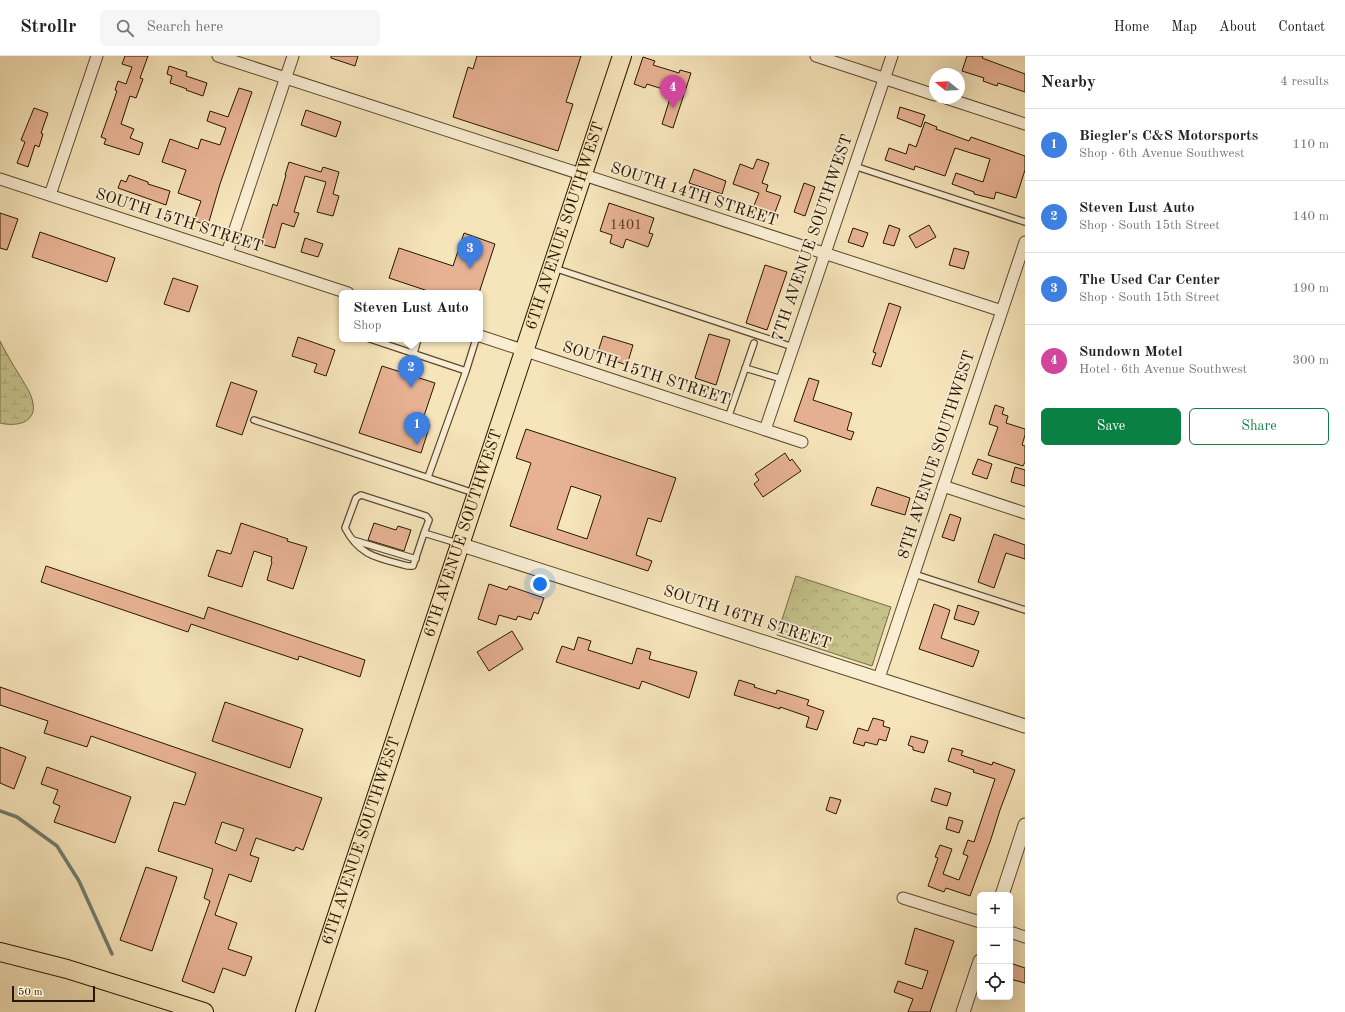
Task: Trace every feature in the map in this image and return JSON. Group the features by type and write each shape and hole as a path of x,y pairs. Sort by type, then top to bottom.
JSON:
{"highway":[{"name":"6TH AVENUE SOUTHWEST","path":"305,1012 622,56"},
{"path":"0,952 67,969 204,1012"}],"street":[{"path":"50,195 97,56"},
{"name":"SOUTH 14TH STREET","path":"218,56 1002,311"},
{"path":"227,253 293,56"},
{"path":"816,56 929,92"},
{"name":"7TH AVENUE SOUTHWEST","path":"765,430 892,56"},
{"path":"964,104 1025,124"},
{"name":"SOUTH 15TH STREET","path":"0,179 339,290"},
{"name":"8TH AVENUE SOUTHWEST","path":"879,678 1025,242"},
{"name":"SOUTH 15TH STREET","path":"483,337 802,442"},
{"path":"943,486 1025,513"},
{"name":"SOUTH 16TH STREET","path":"459,544 1025,726"},
{"path":"1003,892 1025,825"},
{"path":"903,898 977,921"},
{"path":"1013,933 1025,937"},
{"path":"963,1012 979,964"}],"lane":[{"path":"854,166 1025,222"},
{"path":"551,267 793,347"},
{"path":"379,342 466,371"},
{"path":"414,353 417,342"},
{"path":"428,477 475,342"},
{"path":"728,418 754,343"},
{"path":"745,368 782,379"},
{"path":"254,420 476,493"},
{"path":"361,495 426,516 429,520 424,533 413,566 408,566 366,554 350,539 345,528 356,498 361,495"},
{"path":"424,533 459,544"},
{"path":"350,539 416,559"},
{"path":"914,574 1025,610"}],"green space":[{"path":"0,341 28,390 32,400 32,414 29,419 18,424 0,423"},
{"path":"796,576 891,607 872,666 777,635"}],"building":[{"path":"125,56 148,56 140,78 143,79 136,98 130,96 121,124 134,129 130,138 143,143 139,155 104,144 106,139 101,137 117,91 115,90 118,81 126,84 132,67 122,64"},
{"path":"331,56 358,56 355,66 331,58"},
{"path":"477,56 581,56 566,102 573,104 558,151 453,117 468,67 473,69"},
{"path":"967,56 983,56 982,58 1025,74 1025,92 998,83 997,86 983,81 984,78 965,72 965,68 963,68"},
{"path":"643,57 655,61 653,65 679,73 680,70 691,73 673,128 662,124 672,92 647,84 645,88 634,84"},
{"path":"169,66 187,72 186,76 207,83 203,96 170,83 172,76 167,74"},
{"path":"239,88 252,92 220,184 208,225 194,221 201,201 178,193 186,170 162,162 170,139 198,149 201,139 220,145 226,128 207,121 210,111 228,117"},
{"path":"900,107 925,115 921,127 897,118"},
{"path":"34,108 48,113 41,133 43,134 39,147 35,145 28,167 17,163 25,142 21,140"},
{"path":"306,110 341,122 336,137 301,125"},
{"path":"925,122 937,127 936,129 969,141 971,137 1025,156 1025,170 1016,198 996,192 994,199 974,194 974,192 952,184 956,173 983,182 990,159 955,148 945,176 915,166 914,170 885,160 889,148 906,154 909,144 916,147"},
{"path":"757,159 769,163 762,183 768,185 766,191 781,196 774,215 753,208 759,193 733,184 740,164 753,169"},
{"path":"289,162 321,172 323,167 339,172 333,194 339,196 333,216 317,212 326,182 305,176 294,212 299,213 294,227 282,223 275,248 261,244 273,204 277,206"},
{"path":"694,169 726,181 722,194 689,183"},
{"path":"129,175 148,182 148,184 170,191 166,205 118,188 121,180 126,182"},
{"path":"804,183 815,187 805,216 794,212"},
{"path":"609,203 654,218 649,233 653,234 648,247 626,239 623,248 610,243 612,235 600,231"},
{"path":"0,213 18,219 7,250 0,248"},
{"path":"889,225 900,229 894,246 883,243"},
{"path":"929,225 936,237 916,248 909,236"},
{"path":"853,228 868,233 863,247 848,242"},
{"path":"40,232 115,258 107,282 32,257"},
{"path":"464,233 495,244 480,290 425,290 389,278 399,248 453,266"},
{"path":"305,238 323,244 318,257 301,252"},
{"path":"954,248 969,252 964,269 949,265"},
{"path":"765,265 787,272 767,330 746,323"},
{"path":"173,278 198,286 189,312 164,304"},
{"path":"889,303 901,307 881,367 872,364 876,353 873,352"},
{"path":"709,334 730,340 716,385 695,378"},
{"path":"603,336 633,345 627,365 597,355"},
{"path":"298,337 335,350 326,376 314,372 317,364 292,356"},
{"path":"382,366 435,383 422,422 430,425 421,453 359,433"},
{"path":"809,378 819,381 813,400 852,413 847,430 854,432 851,440 794,421"},
{"path":"231,382 257,391 242,435 216,426"},
{"path":"995,405 1004,408 1002,414 1008,416 1006,423 1025,429 1022,445 1025,446 1025,462 1023,466 988,455 998,427 989,424"},
{"path":"526,429 676,478 661,522 648,518 636,555 652,561 648,571 510,526 531,463 516,458","holes":["571,486 601,496 587,539 557,529"]},
{"path":"785,453 790,461 792,459 801,471 763,497 754,484 759,480 755,474"},
{"path":"978,459 992,464 987,479 972,474"},
{"path":"1015,467 1025,470 1025,486 1011,482"},
{"path":"877,487 910,498 905,515 871,505"},
{"path":"950,514 961,518 954,541 942,537"},
{"path":"241,523 307,547 293,589 267,580 272,557 254,551 242,587 208,576 217,550 231,554"},
{"path":"374,523 396,530 398,526 411,530 404,551 368,540"},
{"path":"994,534 1025,545 1025,559 1006,553 994,588 978,582"},
{"path":"46,566 204,619 208,607 365,660 360,677 299,656 298,660 191,624 188,632 41,582"},
{"path":"489,584 507,590 509,586 544,598 538,614 534,612 531,620 518,616 516,620 499,615 496,625 478,619"},
{"path":"934,604 950,610 941,638 979,651 973,667 919,649"},
{"path":"958,605 979,612 974,625 954,619"},
{"path":"512,631 523,649 489,671 477,652"},
{"path":"578,637 591,641 588,650 632,664 637,648 651,652 649,659 697,672 689,698 642,681 639,689 556,662 562,646 574,650"},
{"path":"739,680 755,685 754,687 776,694 777,690 809,700 807,705 824,711 817,730 806,727 809,717 780,707 780,709 734,695"},
{"path":"0,687 322,798 303,850 296,847 294,851 256,838 250,855 259,858 251,882 229,874 215,915 237,923 228,949 252,957 245,976 223,968 214,993 182,981 210,901 204,898 213,869 158,851 174,802 185,805 196,773 91,736 87,747 44,733 48,721 0,705","holes":["222,822 244,829 236,851 215,843"]},
{"path":"225,702 303,729 290,768 212,741"},
{"path":"873,718 884,721 883,726 890,728 886,741 879,739 877,745 865,742 864,746 853,743 858,728 868,731"},
{"path":"911,736 928,741 924,753 913,750 913,747 908,745"},
{"path":"0,747 26,757 14,789 0,783"},
{"path":"952,748 963,751 961,755 992,765 993,762 1015,770 970,896 946,888 944,892 928,886 938,858 935,857 940,845 952,849 943,874 959,880 968,856 963,854 968,840 974,842 995,779 973,772 974,770 948,761"},
{"path":"47,767 131,797 115,843 54,822 60,806 53,803 58,790 41,784"},
{"path":"935,788 951,793 947,806 931,801"},
{"path":"830,797 841,800 836,814 826,810"},
{"path":"949,817 963,821 959,833 946,829"},
{"path":"146,867 177,877 152,951 120,940"},
{"path":"915,928 954,941 930,1012 908,1012 913,999 894,992 898,981 922,989 928,971 905,964"},
{"path":"1013,964 1025,968 1025,983 1013,980"}],"waterway":[{"path":"0,811 17,817 57,846 79,881 112,954"}],"place":[{"name":"Sundown Motel","path":"673,108"},
{"name":"The Used Car Center","path":"470,269"},
{"name":"Steven Lust Auto","path":"411,388"},
{"name":"Biegler's C&S Motorsports","path":"417,445"}]}
